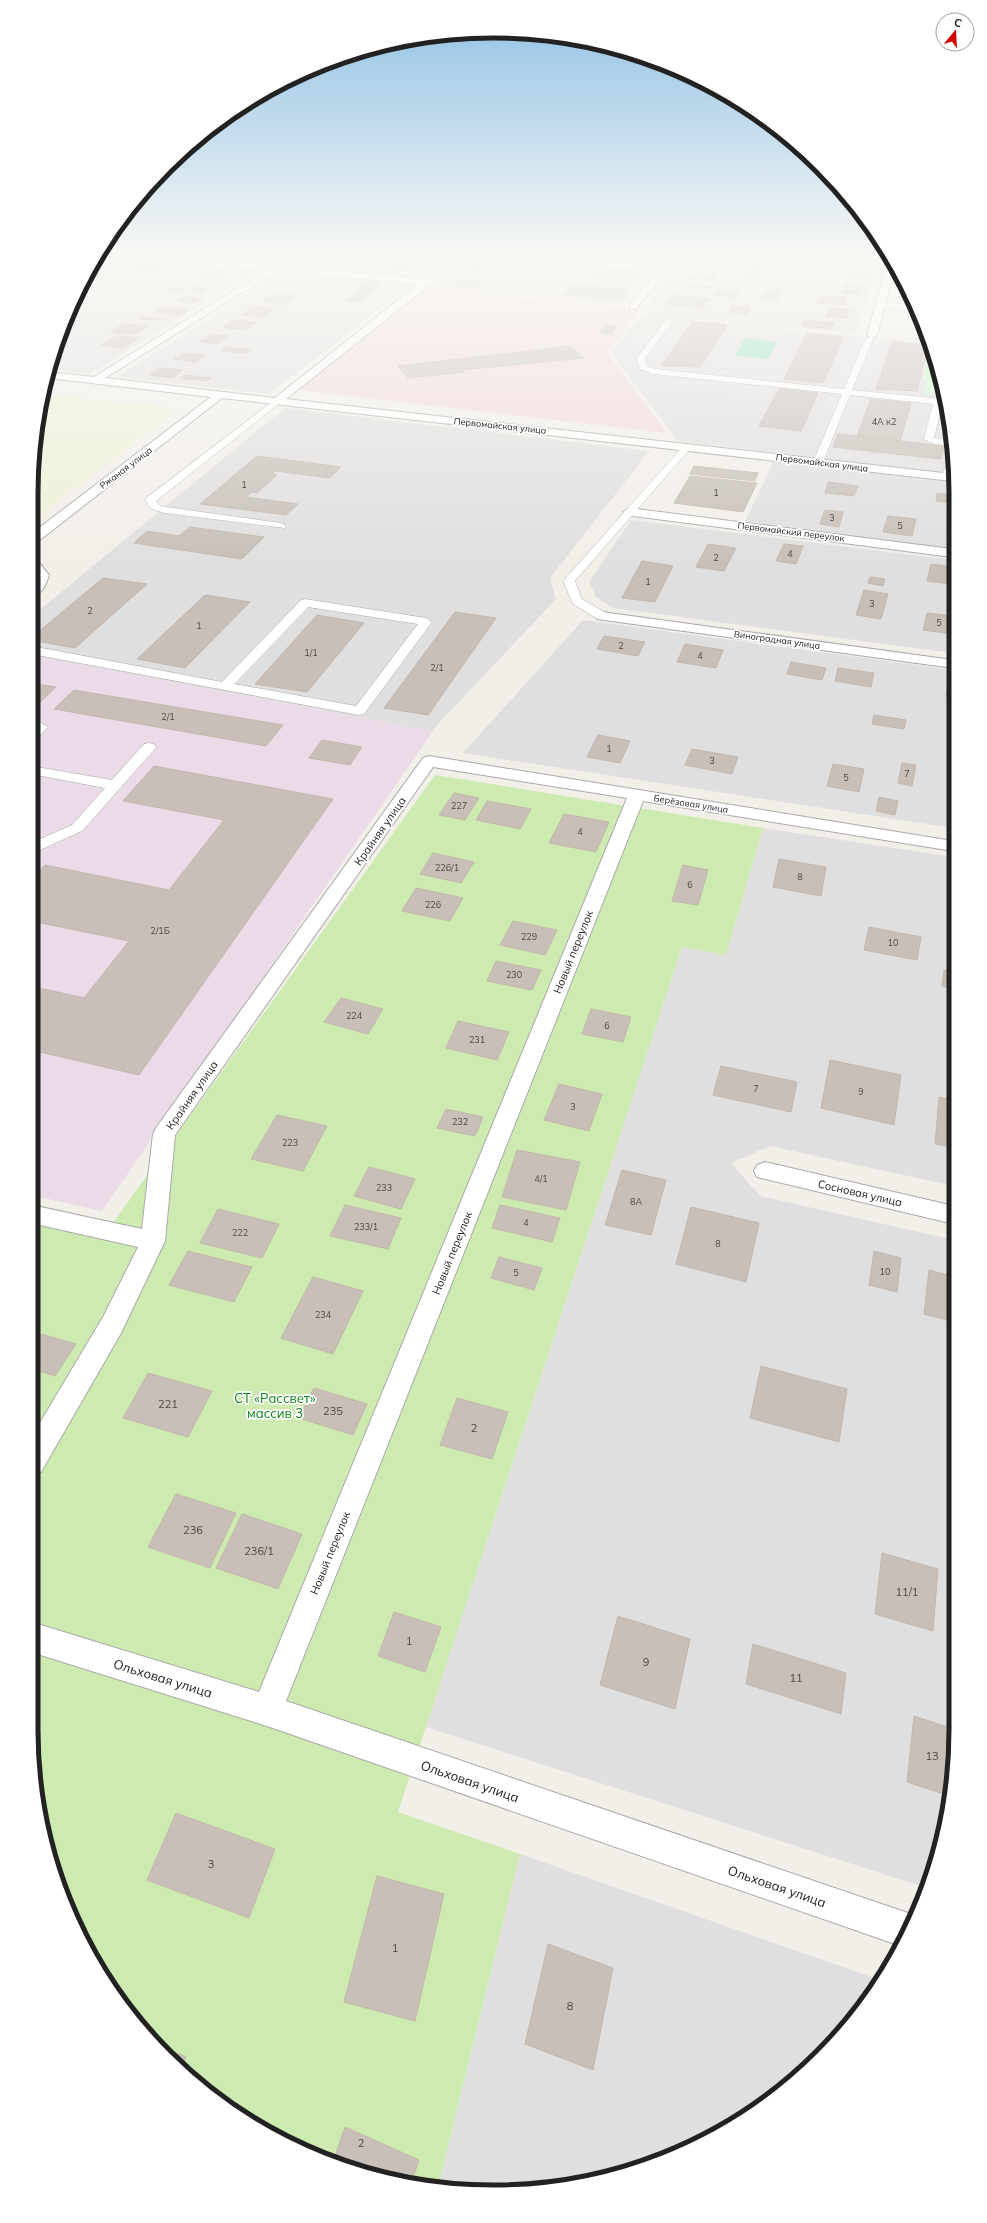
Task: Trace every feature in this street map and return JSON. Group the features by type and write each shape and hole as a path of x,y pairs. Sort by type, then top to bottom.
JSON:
{"street":[{"path":"96,380 133,357"},
{"path":"277,401 333,357"},
{"name":"Первомайская улица","path":"54,376 818,462 948,475"},
{"name":"Ржаная улица","path":"38,535 221,394"},
{"name":"Первомайский переулок","path":"629,512 949,553"},
{"path":"38,570 42,575 38,587"},
{"name":"Виноградная улица","path":"602,616 949,663"},
{"name":"Берёзовая улица","path":"429,761 949,845"},
{"name":"Крайняя улица","path":"38,1451 112,1325 154,1241 164,1134 429,761"},
{"name":"Новый переулок","path":"267,1710 637,795"},
{"name":"Сосновая улица","path":"765,1171 949,1214"},
{"path":"38,1216 154,1241"},
{"name":"Ольховая улица","path":"38,1639 267,1710 903,1929"}],"lane":[{"path":"642,357 643,367 652,371 939,402"},
{"path":"818,462 862,357"},
{"path":"277,401 150,500 155,507 165,510 281,526"},
{"path":"940,405 929,439 934,442 946,443"},
{"path":"602,616 577,601 569,581 687,447"},
{"path":"38,651 226,685 359,711 426,622 305,603 226,685"},
{"path":"38,730 41,727"},
{"path":"38,846 77,828 149,747"},
{"path":"38,771 115,785"}],"shaded area":[{"path":"59,357 118,357 90,374 56,370"},
{"path":"59,357 106,357 86,369 57,366"},
{"path":"149,357 318,357 269,394 117,377"},
{"path":"338,357 610,357 667,433 296,390"},
{"path":"614,357 928,357 940,405 945,434 948,474 678,441"},
{"path":"643,357 660,357 659,358"},
{"path":"845,357 877,357 865,388 833,384"},
{"path":"708,369 776,377 774,380 706,373"},
{"path":"661,375 772,388 767,398 653,386"},
{"path":"828,395 864,399 851,433 813,429"},
{"path":"285,408 649,451 550,578 556,599 407,757 38,1173 38,611"},
{"path":"943,423 946,441 939,440"},
{"path":"835,452 948,465 948,471 832,457"},
{"path":"774,461 949,482 949,548 745,521"},
{"path":"631,520 949,560 949,652 613,608 596,597 589,582"},
{"path":"583,620 949,669 949,827 463,753"},
{"path":"38,656 433,731 102,1211 38,1197"},
{"path":"763,828 949,856 949,1185 770,1146 731,1163 760,1196 949,1239 948,1759 940,1818 921,1886 426,1727 682,947 726,955"},
{"path":"520,1854 875,1978 855,2007 836,2030 816,2052 794,2072 747,2108 695,2138 640,2161 582,2176 553,2181 494,2185 439,2182"}],"green space":[{"path":"743,357 769,357 768,359"},
{"path":"928,359 938,396 924,394 928,381 923,380"},
{"path":"49,395 178,409 38,517 39,464 42,434"},
{"name":"СТ «Рассвет» массив 3","path":"435,775 763,828 726,955 682,947 398,1812 520,1854 439,2182 405,2176 376,2169 347,2161 319,2150 266,2124 216,2091 171,2052 132,2007 115,1983 85,1931 62,1876 47,1818 39,1759 38,1205 113,1223"}],"building":[{"path":"178,357 204,357 196,362 174,359"},
{"path":"478,357 583,357 584,358 462,370 464,372 408,378 398,366"},
{"path":"668,357 707,357 700,367 661,366"},
{"path":"795,357 835,357 823,383 784,379"},
{"path":"887,357 925,357 917,391 876,389"},
{"path":"160,368 183,370 173,378 149,375"},
{"path":"185,375 211,378 206,381 180,378"},
{"path":"779,389 818,393 801,431 759,426"},
{"path":"871,399 911,403 900,441 857,436"},
{"path":"838,434 944,446 941,459 833,447"},
{"path":"257,456 341,467 330,478 276,471 272,474 277,475 257,493 252,492 246,497 298,504 286,515 200,504"},
{"path":"694,466 758,473 755,481 690,474"},
{"path":"690,476 757,483 743,512 674,503"},
{"path":"828,482 858,486 854,496 825,493"},
{"path":"937,493 949,495 949,503 936,501"},
{"path":"825,510 843,512 839,527 820,524"},
{"path":"888,516 916,519 912,536 883,532"},
{"path":"190,527 264,537 242,559 134,543 147,531 179,536"},
{"path":"708,544 736,548 724,571 696,567"},
{"path":"784,544 803,546 796,564 776,561"},
{"path":"642,561 673,566 655,602 622,598"},
{"path":"931,564 949,567 949,584 927,581"},
{"path":"870,577 885,579 883,586 868,583"},
{"path":"103,578 147,584 75,648 38,641 38,632"},
{"path":"864,590 888,594 881,619 856,615"},
{"path":"205,595 250,602 185,668 137,659"},
{"path":"455,612 496,618 428,715 384,708"},
{"path":"927,613 949,616 949,633 923,630"},
{"path":"317,615 364,623 307,692 255,684"},
{"path":"604,636 645,642 638,656 597,649"},
{"path":"685,644 723,650 716,668 677,662"},
{"path":"791,662 826,668 822,680 787,674"},
{"path":"838,668 874,673 871,687 835,681"},
{"path":"949,680 949,696 946,696"},
{"path":"38,684 56,687 38,704"},
{"path":"74,690 283,725 266,746 54,709"},
{"path":"874,715 906,720 904,729 872,724"},
{"path":"598,735 630,741 620,763 587,757"},
{"path":"322,740 362,747 350,765 309,758"},
{"path":"692,749 738,757 732,774 685,765"},
{"path":"902,763 916,765 912,786 898,783"},
{"path":"833,764 864,769 859,792 827,786"},
{"path":"154,766 333,799 139,1075 38,1052 38,988 84,998 129,941 38,922 38,872 45,865 169,890 224,820 123,801"},
{"path":"454,793 479,798 465,820 439,815"},
{"path":"879,797 898,801 895,815 876,811"},
{"path":"487,801 531,809 520,829 476,820"},
{"path":"564,814 609,822 596,852 549,843"},
{"path":"433,853 474,862 461,883 420,874"},
{"path":"779,859 826,867 821,896 773,887"},
{"path":"683,865 708,870 698,905 672,901"},
{"path":"416,888 463,898 450,921 402,911"},
{"path":"513,921 557,930 545,955 500,945"},
{"path":"869,927 921,937 917,960 864,950"},
{"path":"496,961 541,970 532,990 487,981"},
{"path":"944,970 949,971 949,988 942,986"},
{"path":"341,998 383,1009 368,1034 324,1022"},
{"path":"591,1009 631,1017 623,1042 582,1034"},
{"path":"458,1021 509,1032 497,1060 446,1048"},
{"path":"830,1060 901,1075 894,1125 821,1108"},
{"path":"721,1066 797,1082 791,1112 713,1095"},
{"path":"559,1084 602,1094 589,1131 544,1120"},
{"path":"939,1097 949,1099 949,1146 935,1144"},
{"path":"446,1109 483,1117 475,1136 437,1128"},
{"path":"277,1115 327,1126 303,1171 251,1159"},
{"path":"517,1150 580,1162 566,1210 502,1197"},
{"path":"369,1167 415,1179 401,1209 354,1196"},
{"path":"622,1170 666,1180 651,1235 605,1225"},
{"path":"345,1205 401,1218 388,1249 330,1236"},
{"path":"500,1205 560,1218 552,1242 492,1228"},
{"path":"691,1207 759,1223 746,1282 676,1264"},
{"path":"218,1209 279,1224 262,1258 200,1243"},
{"path":"188,1251 252,1267 234,1302 169,1285"},
{"path":"874,1251 901,1258 897,1292 869,1285"},
{"path":"499,1257 542,1268 534,1290 491,1278"},
{"path":"929,1270 949,1275 949,1320 924,1314"},
{"path":"313,1277 363,1291 333,1354 281,1338"},
{"path":"41,1334 76,1344 55,1376 38,1371 38,1338"},
{"path":"761,1366 847,1389 839,1442 750,1418"},
{"path":"148,1373 212,1391 188,1437 123,1418"},
{"path":"314,1388 367,1404 353,1435 299,1418"},
{"path":"457,1398 508,1412 492,1459 440,1445"},
{"path":"176,1494 236,1513 210,1568 148,1547"},
{"path":"242,1514 302,1534 278,1589 216,1568"},
{"path":"882,1553 938,1569 933,1631 875,1614"},
{"path":"394,1612 441,1627 425,1672 378,1656"},
{"path":"618,1616 690,1639 675,1709 600,1685"},
{"path":"753,1644 846,1673 841,1714 746,1684"},
{"path":"914,1716 949,1728 948,1759 944,1794 907,1782"},
{"path":"176,1813 275,1849 249,1918 147,1880"},
{"path":"377,1876 444,1894 415,2021 344,2002"},
{"path":"548,1944 613,1968 593,2070 525,2044"},
{"path":"169,2050 186,2057 183,2063"},
{"path":"345,2127 419,2160 413,2177 376,2169 335,2156"}]}
